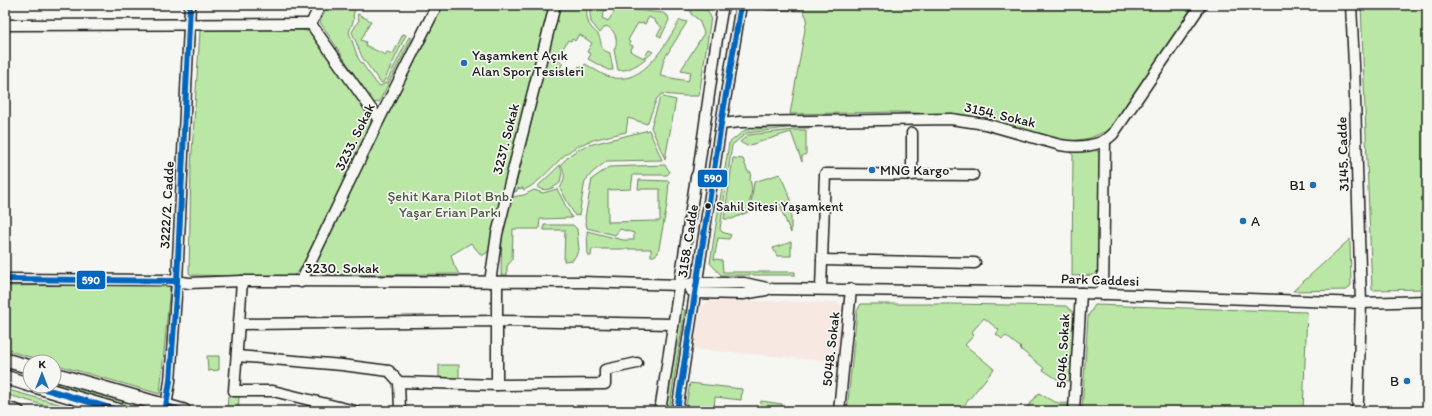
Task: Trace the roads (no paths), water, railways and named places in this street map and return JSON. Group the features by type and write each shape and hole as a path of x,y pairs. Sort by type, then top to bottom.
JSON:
{"main road":[{"path":"5,360 22,365"},
{"path":"62,376 184,411"},
{"path":"5,377 22,382"},
{"path":"62,394 120,411"}],"street":[{"name":"3222/2. Cadde","path":"166,406 170,381 178,281 190,5"},
{"path":"311,24 320,5"},
{"name":"3233. Sokak","path":"300,282 437,5"},
{"name":"3237. Sokak","path":"496,385 497,321 493,282 495,241 555,5"},
{"name":"3158. Cadde","path":"660,411 723,5"},
{"name":"3158. Cadde","path":"677,411 695,288 741,5"},
{"name":"3154. Sokak","path":"721,124 740,122 941,118 969,120 1066,146 1085,146 1104,140 1113,134 1201,5"},
{"name":"3145. Cadde","path":"1351,5 1361,302 1357,411"},
{"path":"5,25 311,24"},
{"path":"311,24 379,120"},
{"path":"912,133 912,175"},
{"path":"1103,294 1104,140"},
{"path":"821,289 825,174 973,175"},
{"path":"822,260 975,263"},
{"name":"3230. Sokak","path":"5,279 167,280 189,282 582,282 679,284 695,288"},
{"path":"242,281 234,391 273,391 354,411"},
{"name":"Park Caddesi","path":"695,288 744,283 772,289 1081,293 1361,302 1427,301"},
{"name":"5048. Sokak","path":"839,411 851,289"},
{"name":"5046. Sokak","path":"1074,411 1081,293"},
{"path":"240,324 497,321 673,324"},
{"path":"237,356 342,365 389,372 399,382 400,411"},
{"path":"399,382 496,385 606,384 605,370 637,363"},
{"path":"5,407 19,411"}],"place":[{"name":"Yaşamkent Açık Alan Spor Tesisleri","path":"464,63"},
{"name":"MNG Kargo","path":"872,170"},
{"name":"B1","path":"1313,185"},
{"name":"Sahil Sitesi Yaşamkent","path":"708,206"},
{"name":"A","path":"1243,221"},
{"name":"B","path":"1407,381"}],"park label":[{"name":"Şehit Kara Pilot Bnb. Yaşar Erian Parkı","path":"450,204"}]}
